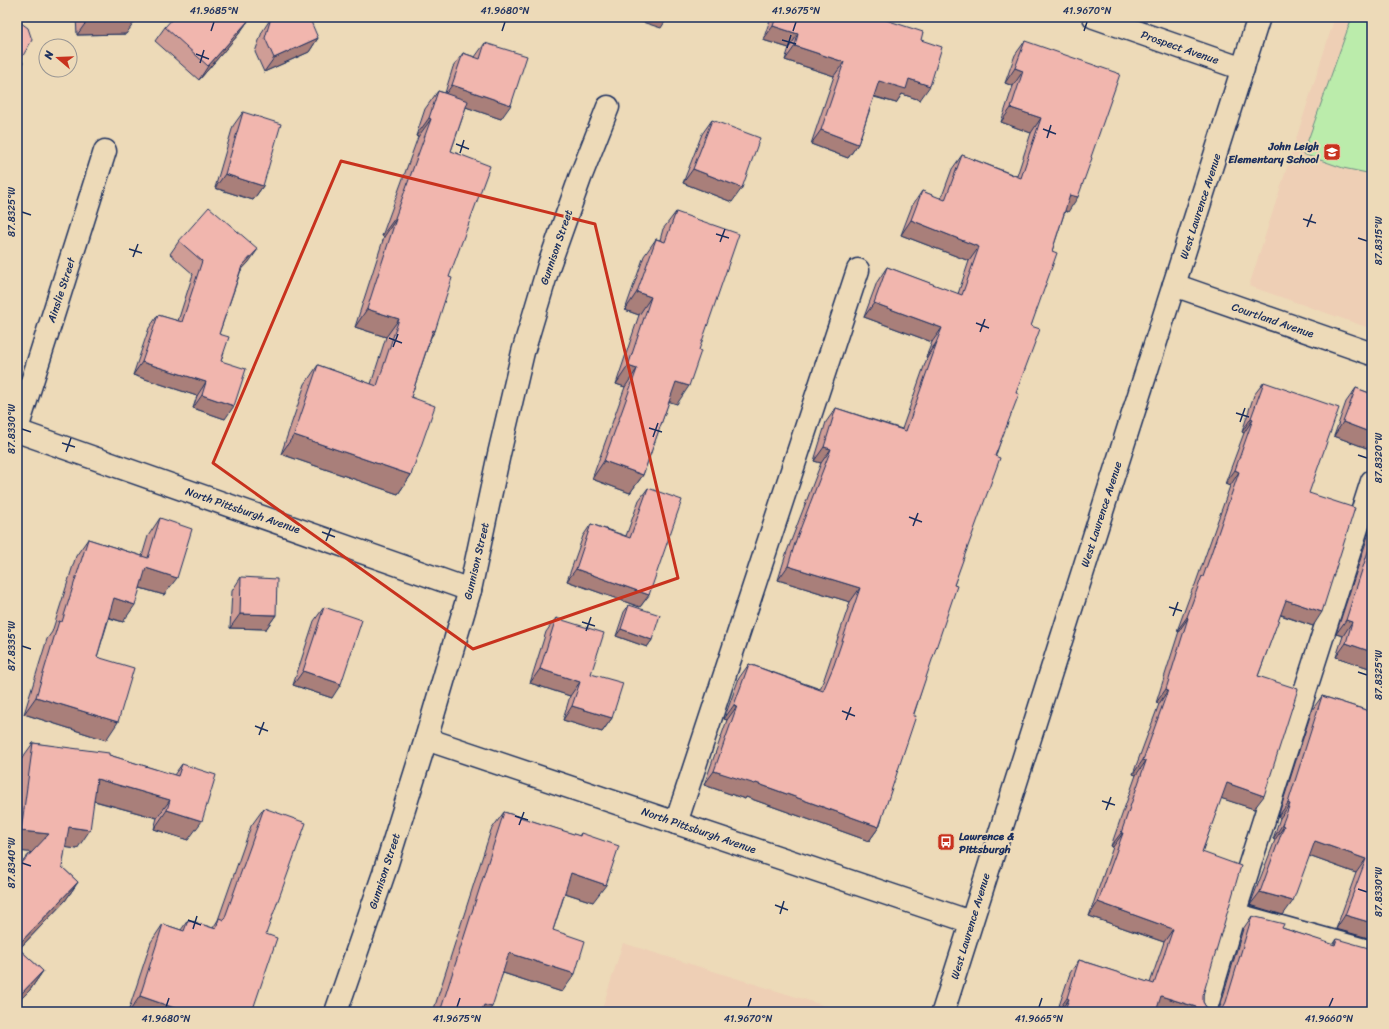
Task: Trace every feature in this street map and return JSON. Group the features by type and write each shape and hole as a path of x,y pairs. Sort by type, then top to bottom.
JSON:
{"street":[{"name":"Prospect Avenue","path":"1094,17 1243,69"},
{"name":"West Lawrence Avenue","path":"943,1012 1259,17"},
{"name":"Gunnison Street","path":"336,1012 384,873 426,739 470,590 499,454 523,352 549,265 580,178 608,107"},
{"name":"Ainslie Street","path":"17,430 105,151"},
{"path":"676,823 858,270"},
{"name":"Courtland Avenue","path":"1174,285 1372,354"},
{"name":"North Pittsburgh Avenue","path":"17,430 470,590"},
{"path":"1204,1012 1372,481"},
{"name":"North Pittsburgh Avenue","path":"426,739 971,922"},
{"path":"1234,914 1372,952"}],"highlighted area":[{"path":"341,161 595,224 678,578 473,649 213,463"}],"shaded area":[{"name":"John Leigh Elementary School","path":"1335,17 1372,17 1372,329 1249,286"},
{"path":"623,943 845,1012 601,1012"}],"green space":[{"path":"1352,17 1372,17 1372,174 1343,168 1303,154"}],"building":[{"path":"87,17 136,17 136,20 87,21"},
{"path":"174,17 243,17 248,21 208,66 165,27"},
{"path":"309,17 318,38 274,58 265,38 271,18"},
{"path":"776,17 877,17 923,32 921,40 942,47 930,86 909,79 906,89 879,81 858,144 821,130 844,62 795,46 798,34 773,26"},
{"path":"17,20 28,28 32,40 21,59 23,63 17,68"},
{"path":"1025,41 1120,74 1078,197 1070,195 1052,251 1057,253 1031,326 1040,329 1016,393 1019,394 995,456 1000,458 954,585 957,586 913,716 916,716 879,827 756,783 755,784 714,771 737,706 734,705 749,664 823,691 834,665 860,588 788,566 796,540 831,449 824,447 836,408 906,431 942,328 874,303 887,267 962,295 979,247 911,220 922,191 945,200 962,155 1021,178 1041,118 1011,108 1023,71 1015,68"},
{"path":"485,43 527,56 511,105 452,85 463,53 480,59"},
{"path":"438,91 468,101 451,151 490,166 449,277 452,278 411,397 435,406 411,475 294,435 318,365 377,386 399,319 367,309 396,219 395,218 431,119 429,118"},
{"path":"243,112 281,124 263,186 225,174"},
{"path":"712,120 760,138 742,188 693,169"},
{"path":"209,207 258,249 242,266 219,334 229,337 221,361 246,369 234,406 202,395 206,382 142,362 158,315 182,322 202,261 179,241"},
{"path":"676,212 739,234 699,350 701,351 689,386 676,382 643,475 604,461 637,369 628,366 651,297 637,292 656,239 665,242"},
{"path":"1264,382 1339,408 1309,493 1355,508 1322,612 1286,600 1258,676 1298,689 1264,796 1227,783 1202,852 1241,866 1203,995 1203,1002 1206,1007 1211,1010 1223,1008 1252,916 1284,924 1282,928 1335,945 1337,939 1372,949 1372,1012 1212,1012 1161,996 1156,1012 1064,1012 1069,999 1067,998 1079,960 1154,984 1173,929 1098,902 1123,833 1121,833 1146,761 1143,760 1168,690 1166,689 1188,618 1187,617 1202,576 1203,577 1239,472 1235,470"},
{"path":"1356,388 1372,394 1372,433 1343,422"},
{"path":"648,488 682,500 649,595 576,569 591,524 630,538"},
{"path":"160,518 192,529 177,578 146,568 135,605 114,598 97,657 134,668 118,722 36,697 59,621 62,622 88,539 148,558"},
{"path":"1372,539 1372,652 1346,643 1352,622 1346,620"},
{"path":"241,577 277,579 276,615 240,614"},
{"path":"629,605 660,615 652,640 621,629"},
{"path":"324,607 362,620 341,684 303,671"},
{"path":"556,618 604,633 591,674 623,683 612,718 572,706 580,682 540,669"},
{"path":"1322,696 1372,712 1372,923 1345,915 1366,859 1315,841 1293,901 1260,892 1284,826 1282,825 1290,804 1288,803"},
{"path":"33,743 109,753 109,755 178,776 182,764 216,775 202,821 167,810 170,800 97,779 90,830 69,827 62,867 78,882 17,946 17,868 49,834 21,831"},
{"path":"264,808 306,823 266,934 277,938 252,1012 186,1012 140,996 163,924 184,931 188,920 216,929 219,918 224,920"},
{"path":"504,812 580,836 581,833 619,846 606,885 571,873 553,930 585,941 575,974 509,953 492,1007 484,1005 481,1012 440,1012"},
{"path":"17,947 43,971 18,997 17,996"}],"place":[{"name":"John Leigh Elementary School","path":"1332,152"},
{"name":"Lawrence & Pittsburgh","path":"946,842"}]}
